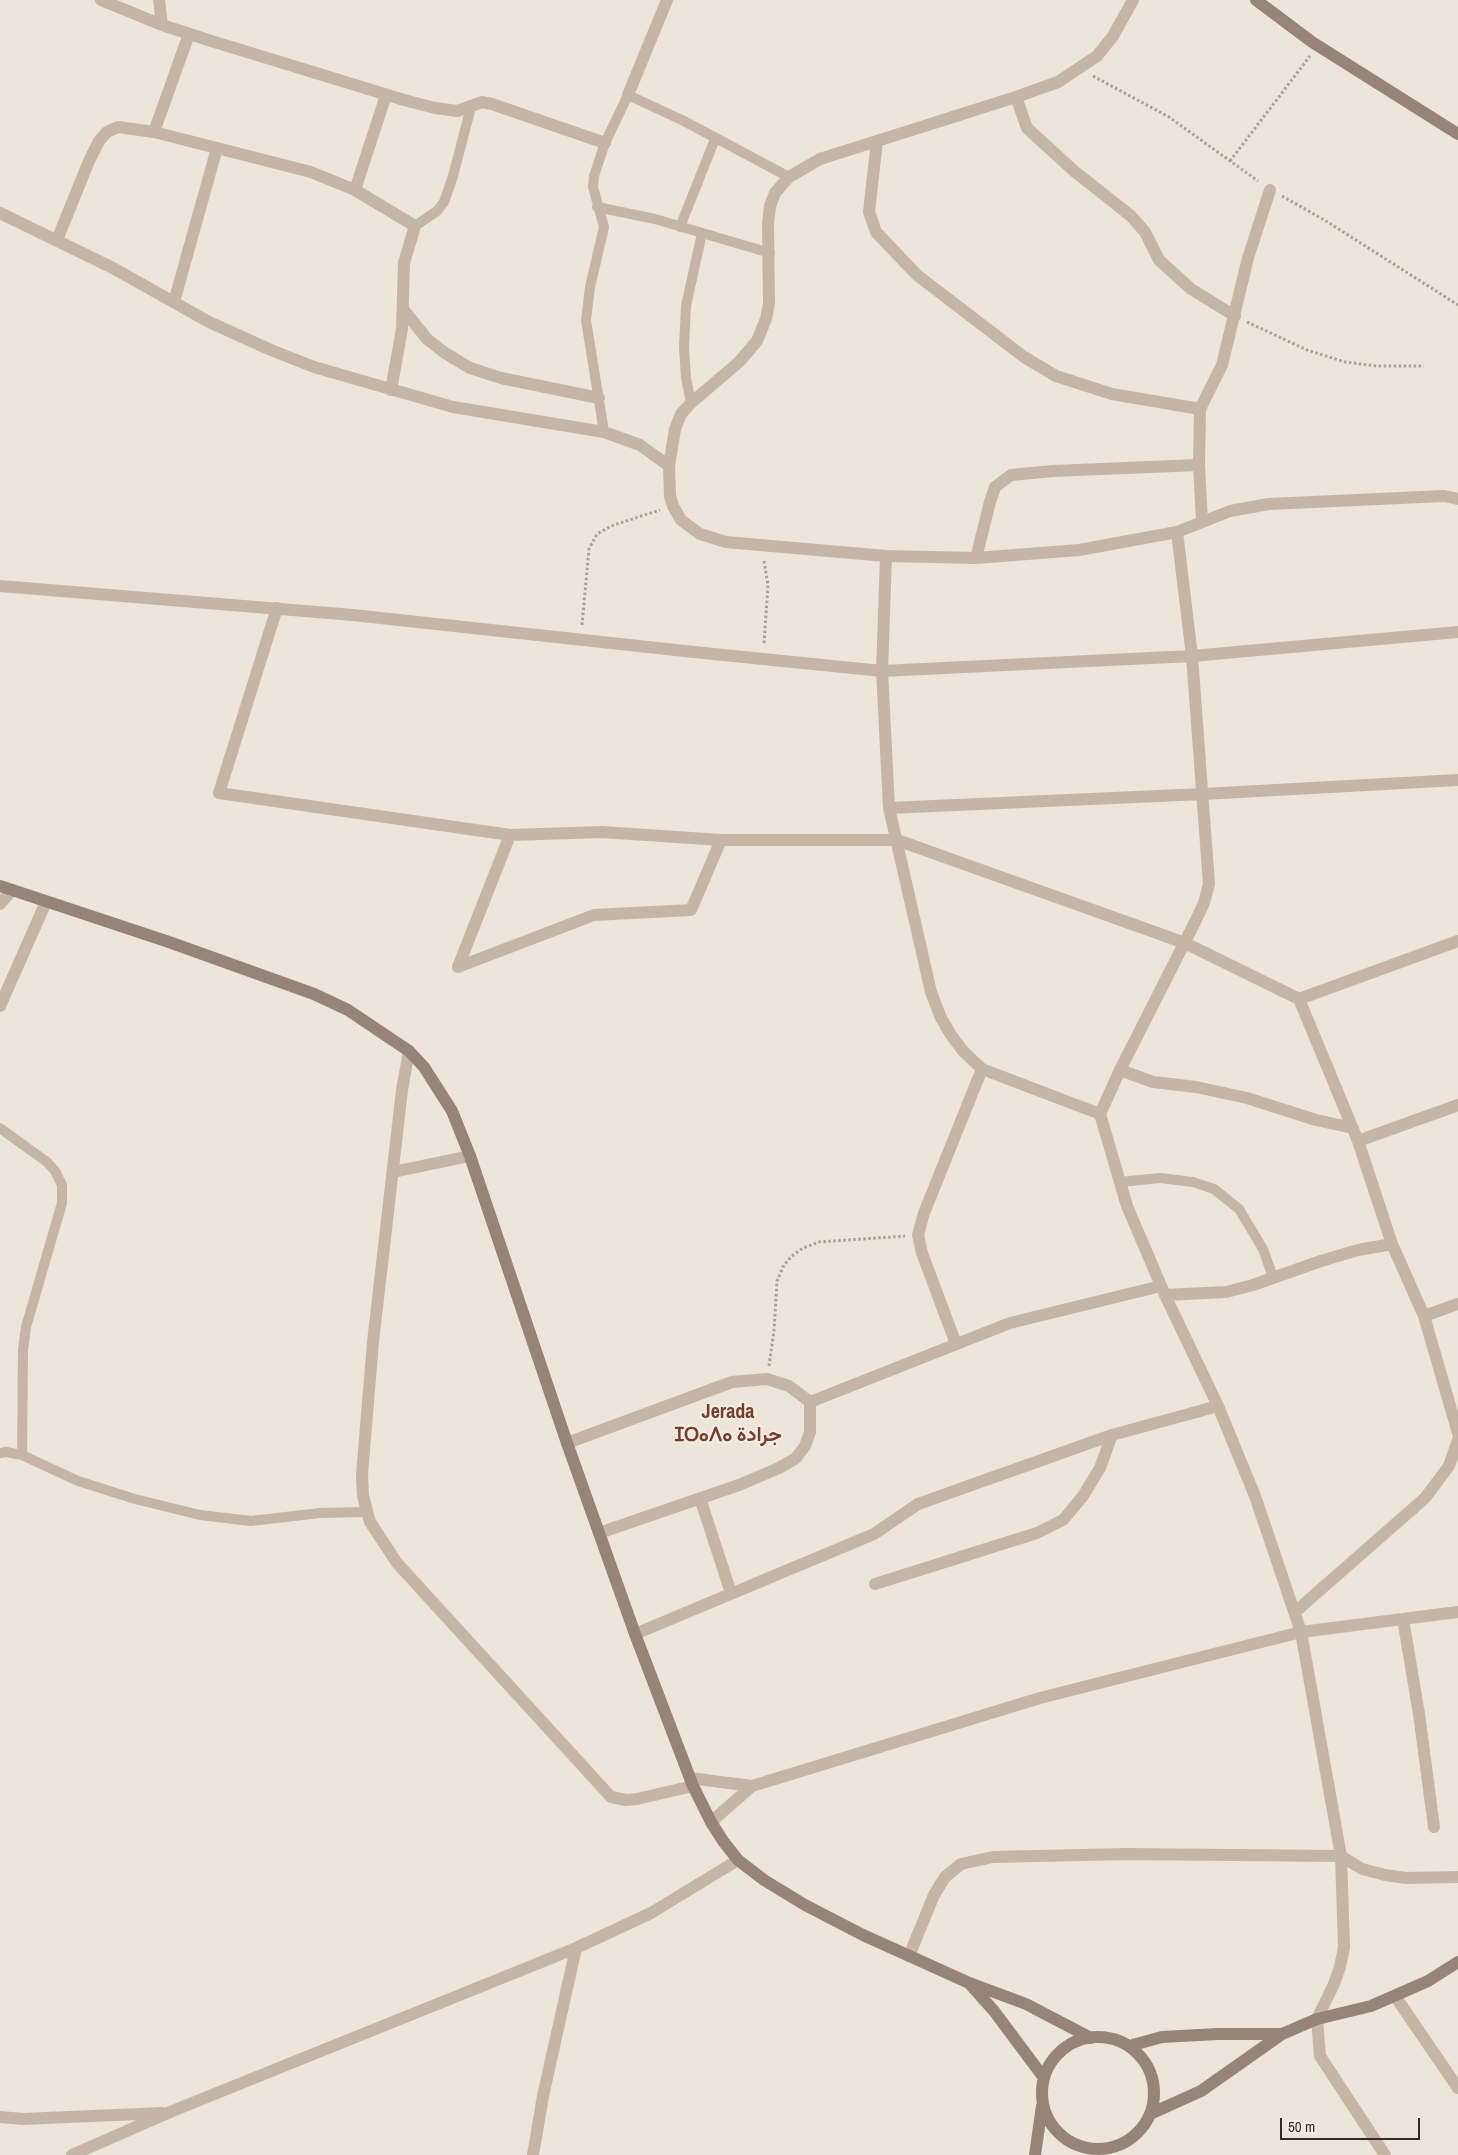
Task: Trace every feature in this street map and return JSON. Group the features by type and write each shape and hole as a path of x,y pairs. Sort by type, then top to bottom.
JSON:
{"main road":[{"path":"1256,0 1318,46 1458,134"},
{"path":"6,888 169,942 314,994 348,1010 409,1051 424,1067 452,1111 470,1156 567,1443 635,1634 691,1782 711,1822 738,1860 764,1880 806,1905 863,1935 909,1956 967,1982 1026,2004 1091,2038"},
{"path":"1150,2114 1201,2091 1282,2034 1317,2019 1371,2006 1428,1981 1458,1962"},
{"path":"967,1982 994,2011 1044,2078"},
{"path":"1129,2046 1162,2037 1218,2034 1282,2034"},
{"path":"1035,2155 1043,2101 1044,2078 1051,2063 1062,2051 1075,2042 1091,2038 1110,2038 1129,2046 1143,2059 1152,2076 1154,2095 1150,2114 1143,2126 1115,2155"},
{"path":"1043,2101 1048,2117 1057,2131 1070,2142 1086,2148 1103,2149 1119,2145 1134,2136"}],"street":[{"path":"101,0 162,25 261,58 386,95 435,108 457,111 482,102 492,104 605,143"},
{"path":"159,0 162,25"},
{"path":"628,95 667,0"},
{"path":"1133,0 1113,36 1097,56 1058,82 820,160 789,177 775,193 770,206 768,225 770,253 769,303 766,319 757,341 739,362 691,403 681,414 675,429 669,466 670,496 681,520 700,534 726,542 886,556 976,558 1079,550 1177,532 1230,511 1269,504 1444,496 1458,499"},
{"path":"154,132 189,34"},
{"path":"355,190 386,95"},
{"path":"1016,97 1027,128 1074,171 1131,216 1145,232 1159,260 1191,289 1235,316"},
{"path":"57,240 99,141 107,132 118,127 154,132 311,172 355,190 415,226 404,263 402,330 391,390"},
{"path":"877,141 868,212 876,232 917,275 1024,357 1056,376 1112,394 1200,409"},
{"path":"174,302 217,148"},
{"path":"1202,521 1199,465 1200,409 1222,365 1248,258 1270,190"},
{"path":"0,213 57,240 209,322 314,367 453,407 604,432 640,445 669,466"},
{"path":"403,309 427,339 445,353 470,368 501,378 600,398"},
{"path":"976,558 995,488 1011,475 1053,471 1199,465"},
{"path":"1177,532 1192,656 1208,884 1204,903 1120,1070 1100,1114 1128,1206 1163,1291 1218,1406 1255,1496 1301,1632 1341,1856 1344,1947 1334,1984 1317,2019 1320,2056 1385,2155"},
{"path":"886,556 882,671 890,808 931,992 941,1018 951,1035 963,1051 982,1069 1100,1114"},
{"path":"0,586 276,608 882,671 1192,656 1458,632"},
{"path":"276,608 219,793 510,835 602,832 721,840 897,840 1185,943 1300,999 1358,1141 1392,1244 1424,1316 1458,1433"},
{"path":"890,808 1458,780"},
{"path":"510,835 458,967 594,915 691,910 721,840"},
{"path":"0,904 6,888"},
{"path":"0,1006 46,902"},
{"path":"1300,999 1458,941"},
{"path":"409,1051 402,1090 373,1342 362,1474 363,1496 367,1512 370,1522 397,1563 611,1797 626,1800 637,1799 691,1782 752,1786 1040,1698 1301,1632 1458,1612"},
{"path":"956,1344 922,1253 918,1234 924,1213 982,1069"},
{"path":"1120,1070 1153,1082 1196,1087 1248,1098 1316,1120 1353,1128"},
{"path":"1358,1141 1458,1105"},
{"path":"394,1172 470,1156"},
{"path":"810,1402 1010,1323 1163,1291 1226,1292 1358,1250 1392,1244"},
{"path":"1424,1316 1458,1304"},
{"path":"567,1443 732,1382 767,1379 788,1386 810,1402"},
{"path":"599,1533 771,1472 796,1458 810,1432 810,1402"},
{"path":"635,1634 874,1534 918,1504 1112,1434 1218,1406"},
{"path":"875,1584 1038,1532 1064,1520 1083,1496 1100,1468 1112,1434"},
{"path":"1295,1612 1425,1498 1450,1466 1458,1440"},
{"path":"700,1498 731,1593"},
{"path":"1403,1619 1419,1714 1434,1827"},
{"path":"711,1822 752,1786"},
{"path":"909,1956 934,1895 945,1877 961,1864 993,1857 1126,1854 1341,1856 1362,1870 1385,1875 1406,1878 1458,1877"},
{"path":"72,2155 170,2112 576,1948 651,1913 738,1860"},
{"path":"533,2155 543,2096 576,1948"},
{"path":"1395,1996 1458,2088"},
{"path":"0,2117 23,2120 170,2112"}],"lane":[{"path":"604,432 586,320 590,288 604,227 593,187 594,176 605,143 628,95 684,120 789,177"},
{"path":"415,226 437,211 444,202 453,176 471,107"},
{"path":"680,227 715,138"},
{"path":"597,207 655,219 770,253"},
{"path":"691,403 686,378 684,347 686,306 702,233"},
{"path":"0,1128 47,1162 55,1171 62,1185 62,1203 26,1328 23,1350 22,1455"},
{"path":"1120,1182 1160,1178 1193,1182 1214,1189 1239,1209 1263,1249 1273,1277"},
{"path":"0,1453 6,1452 22,1455 78,1481 200,1515 251,1521 320,1513 367,1512"}],"path":[{"path":"1230,161 1318,46"},
{"path":"1080,69 1169,117 1270,190 1326,221 1458,305"},
{"path":"1235,316 1292,344 1345,362 1377,366 1424,366"},
{"path":"580,639 589,549 597,534 611,526 673,506"},
{"path":"761,545 768,585 764,659"},
{"path":"767,1379 774,1330 777,1281 780,1272 792,1256 803,1248 819,1242 918,1234"}],"district":[{"name":"Jerada ⵊⵔⴰⴷⴰ جرادة","path":"728,1424"}]}
